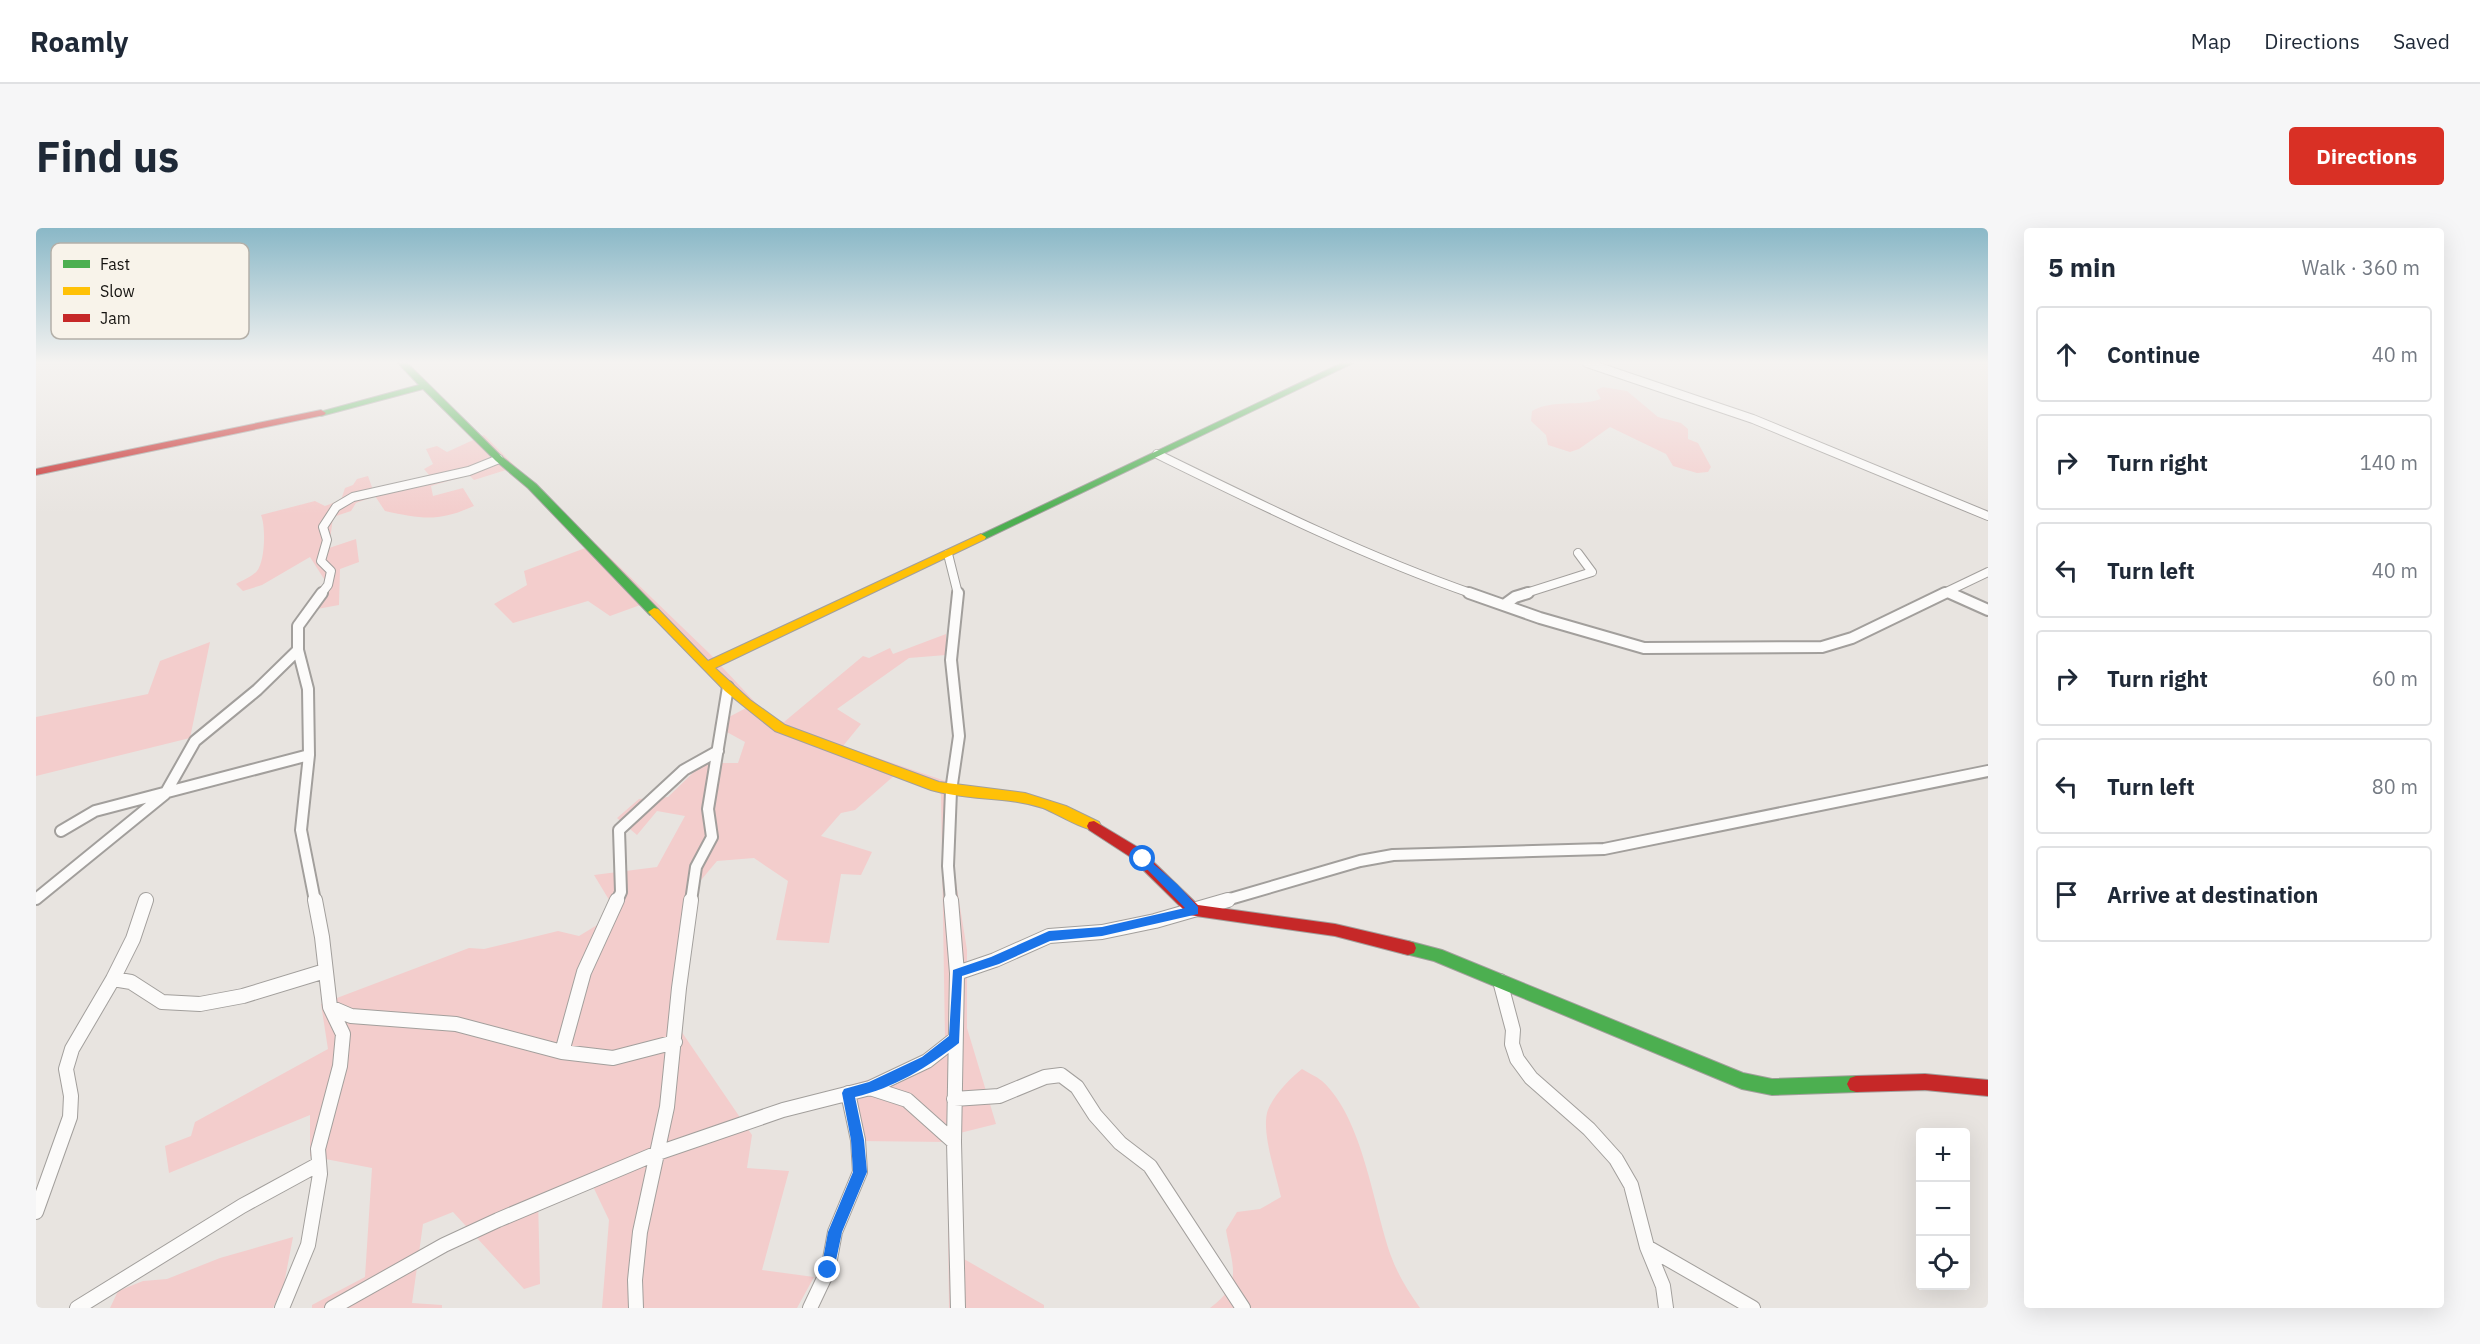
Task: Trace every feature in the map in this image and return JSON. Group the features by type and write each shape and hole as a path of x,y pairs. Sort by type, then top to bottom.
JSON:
{"street":[{"path":"36,472 321,413"},
{"path":"452,413 499,459 532,486 707,667 772,724 951,790 1008,794 1040,801 1067,812 1090,823 1137,853 1174,887 1194,911 1335,930 1436,955 1756,1085 1772,1087 1925,1082 1988,1088"},
{"path":"707,667 948,555 1242,413"},
{"path":"1736,413 1988,516"},
{"path":"1156,454 1309,529 1415,574 1540,618 1644,648 1817,648 1852,638 1988,572"},
{"path":"282,1308 308,1245 320,1174 318,1149 340,1066 343,1034 330,1007 322,938 301,830 309,755 308,689 298,650 298,626 329,582 331,571 321,561 327,540 323,529 336,507 362,494 469,471 499,459"},
{"path":"1504,605 1515,597 1588,575 1592,572 1578,553"},
{"path":"948,555 958,593 951,660 959,736 951,790 948,866 957,973 954,1142 958,1308"},
{"path":"1948,592 1988,610"},
{"path":"36,899 165,794 195,741 258,690 298,650"},
{"path":"636,1308 635,1280 640,1232 655,1154 667,1107 679,988 696,867 711,837 708,809 728,687"},
{"path":"562,1052 584,972 621,892 619,830 684,770 718,751"},
{"path":"61,831 95,811 309,755"},
{"path":"957,973 995,960 1049,936 1102,932 1194,911 1336,867 1393,855 1604,849 1988,771"},
{"path":"36,1212 70,1117 71,1096 66,1069 72,1049 113,979 133,939 146,900"},
{"path":"113,979 132,982 144,994 159,1002 178,1005 219,1001 325,971"},
{"path":"1500,981 1514,1030 1512,1044 1517,1059 1531,1077 1588,1129 1616,1159 1631,1185 1647,1247 1664,1286 1666,1308"},
{"path":"330,1007 351,1016 456,1024 562,1052 613,1058 675,1042"},
{"path":"332,1308 444,1245 655,1154 783,1110 870,1088 927,1061 955,1039"},
{"path":"954,1099 999,1096 1045,1077 1061,1075 1077,1087 1095,1115 1120,1143 1150,1166 1243,1308"},
{"path":"870,1088 908,1100 954,1142"},
{"path":"810,1308 828,1270 835,1232 860,1172 858,1140 848,1093"},
{"path":"77,1308 242,1206 319,1164"},
{"path":"1647,1247 1753,1308"}],"shaded area":[{"path":"1532,413 1654,413 1658,417 1681,423 1688,429 1688,439 1698,443 1711,467 1708,472 1697,473 1673,466 1666,454 1610,427 1579,449 1570,452 1548,445 1546,435 1531,421"},
{"path":"484,435 516,467 474,480 469,475 431,486 433,496 463,488 474,506 440,517 410,516 385,511 375,496 356,503 351,511 333,517 329,548 356,539 359,562 340,569 339,605 317,609 314,601 326,582 310,557 262,585 243,591 236,584 253,575 260,566 264,544 261,515 315,501 325,506 341,500 345,488 353,485 357,479 368,476 373,490 423,480 429,475 424,469 433,464 426,449 437,446 447,452"},
{"path":"596,544 710,654 769,717 784,722 863,656 869,658 890,648 893,654 946,634 946,655 909,658 837,709 861,724 843,746 957,785 954,870 967,950 967,1028 996,1124 960,1133 964,1259 1044,1305 1044,1308 949,1308 947,1142 859,1141 850,1085 899,1071 945,1039 941,794 918,781 896,774 855,810 841,813 821,836 872,852 861,875 841,874 829,943 776,940 788,881 754,858 717,861 686,898 679,1028 752,1135 747,1168 789,1171 762,1270 814,1277 797,1308 602,1308 609,1220 588,1176 538,1198 540,1284 524,1289 453,1212 423,1224 412,1303 442,1305 442,1308 312,1308 312,1305 365,1277 372,1168 310,1156 310,1115 169,1173 165,1146 191,1136 195,1122 328,1049 321,1004 469,948 484,949 558,931 579,936 617,913 594,875 657,867 685,816 657,811 637,835 617,818 639,799 668,797 703,763 738,763 745,742 714,725 746,708 643,604 610,616 588,601 513,623 494,604 527,585 524,571"},
{"path":"210,642 190,738 36,776 36,717 148,694 160,661"},
{"path":"1302,1069 1322,1081 1336,1097 1348,1117 1365,1163 1391,1256 1420,1308 1210,1308 1221,1299 1232,1282 1233,1264 1226,1230 1237,1212 1260,1209 1281,1197 1266,1132 1267,1113 1272,1101"},
{"path":"293,1237 284,1284 273,1308 110,1308 118,1291 143,1281 167,1279 220,1258"}],"traffic: fast":[{"path":"453,413 499,459 532,486 654,612"},
{"path":"981,537 1242,413"},
{"path":"1408,948 1436,955 1742,1081 1772,1087 1856,1084"}],"traffic: slow":[{"path":"707,667 981,537"},
{"path":"654,612 729,688 780,728 936,786 1037,801 1094,826"}],"traffic: jam":[{"path":"36,472 319,413"},
{"path":"1094,826 1134,852 1194,911 1335,930 1408,948"},
{"path":"1856,1084 1925,1082 1988,1088"}],"route":[{"path":"828,1270 835,1232 860,1172 858,1140 848,1093 870,1088 927,1061 955,1039 957,973 995,960 1049,936 1102,932 1194,911 1174,887 1143,859"}]}
